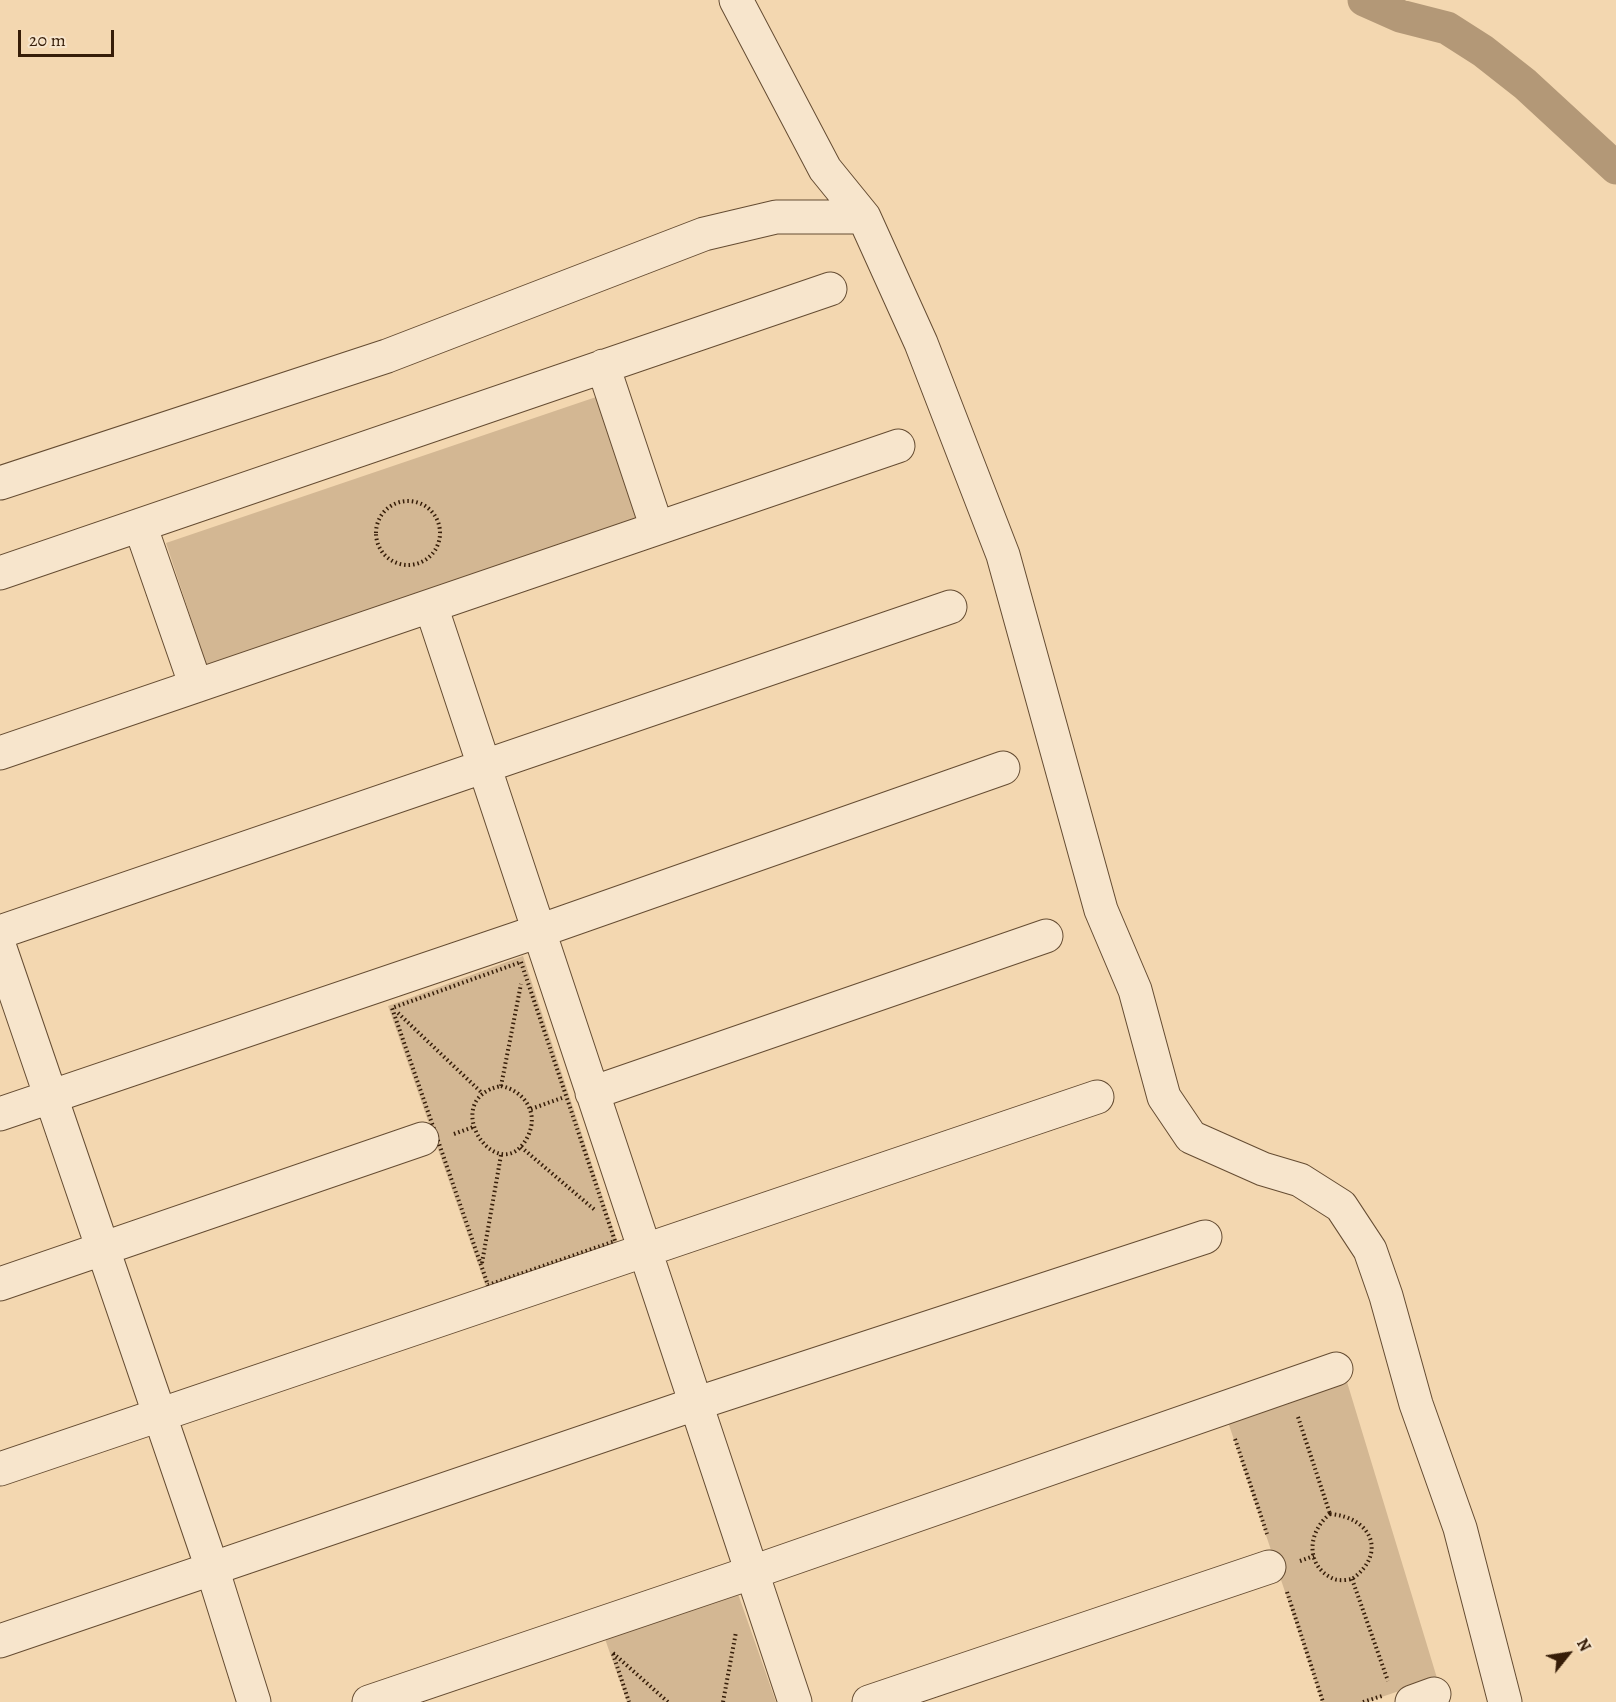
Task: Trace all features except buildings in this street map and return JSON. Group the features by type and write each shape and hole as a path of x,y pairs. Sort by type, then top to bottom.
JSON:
{"street":[{"path":"736,0 825,169 864,217 921,343 1003,555 1101,910 1135,990 1164,1096 1191,1137 1263,1169 1300,1180 1341,1206 1370,1250 1386,1296 1416,1404 1460,1528 1505,1702"},
{"path":"0,483 387,356 704,234 776,217 864,217"},
{"path":"0,573 830,289"},
{"path":"603,366 657,528"},
{"path":"0,753 898,446"},
{"path":"140,525 196,686"},
{"path":"431,606 539,932 579,1095 644,1251 795,1702"},
{"path":"0,932 950,607"},
{"path":"0,1114 539,932 1003,768"},
{"path":"579,1095 1046,936"},
{"path":"0,948 213,1568 254,1702"},
{"path":"0,1468 1097,1097"},
{"path":"0,1284 422,1139"},
{"path":"0,1641 695,1404 1205,1237"},
{"path":"369,1702 753,1572 1336,1369"},
{"path":"869,1702 1274,1565"}],"path":[{"path":"406,501 434,511 441,524 442,532 436,547 427,559 414,566 403,566 393,562 384,554 375,530 379,517 387,507 406,501"},
{"path":"521,962 579,1095 607,1220 615,1241 488,1285 392,1008 521,962"},
{"path":"501,1086 523,970"},
{"path":"392,1008 482,1093"},
{"path":"501,1086 513,1089 523,1096 531,1109 532,1126 521,1147 512,1154 501,1155 487,1148 473,1127 475,1104 482,1093 501,1086"},
{"path":"531,1109 579,1095"},
{"path":"521,1147 607,1220"},
{"path":"481,1266 501,1155"},
{"path":"1296,1413 1330,1514"},
{"path":"1233,1434 1274,1565 1323,1702"},
{"path":"1330,1514 1345,1515 1358,1522 1369,1534 1373,1551 1368,1564 1352,1579 1335,1580 1324,1572 1314,1556 1311,1540 1315,1529 1330,1514"},
{"path":"1352,1579 1413,1696"},
{"path":"723,1702 737,1626"},
{"path":"612,1652 668,1702"}],"shaded area":[{"path":"602,395 644,521 209,673 166,543"},
{"path":"523,956 618,1243 487,1290 388,1006"},
{"path":"1347,1382 1437,1678 1367,1702 1322,1702 1228,1422"},
{"path":"737,1591 776,1702 627,1702 604,1636"}],"waterway":[{"path":"1364,0 1400,16 1447,28 1483,51 1525,84 1616,168"}]}
